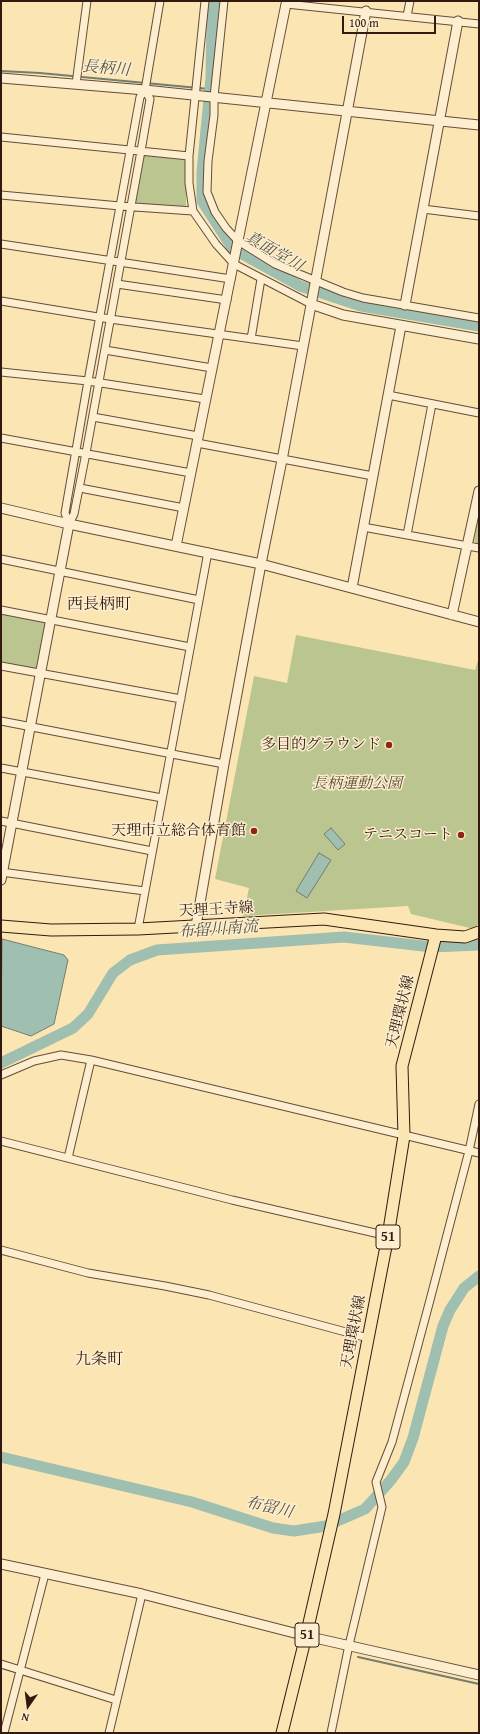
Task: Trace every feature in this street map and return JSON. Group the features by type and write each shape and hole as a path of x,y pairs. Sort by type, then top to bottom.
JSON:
{"main road":[{"name":"天理王寺線","path":"1,926 51,930 138,929 324,919 435,937 465,937 479,932"},
{"name":"天理環状線","path":"282,1733 334,1514 388,1236 404,1136 402,1066 435,937"}],"street":[{"path":"76,84 87,1"},
{"path":"69,524 65,513 77,451 99,317 140,97 145,90 160,1"},
{"path":"205,1 197,96 189,156 189,183 193,211 216,244 234,262 261,279 343,316 479,339"},
{"path":"224,1 213,97 214,115 208,161 207,192 215,212 226,228 238,242 275,264 315,282 363,298 479,318"},
{"path":"407,16 410,1"},
{"path":"176,546 286,3 479,24"},
{"path":"196,926 261,564 282,460 366,11"},
{"path":"405,305 458,21"},
{"path":"1,78 145,90 479,125"},
{"path":"145,90 150,98 80,488 74,514 69,524 31,727 1,875 145,891"},
{"path":"1,137 189,156"},
{"path":"1,195 193,211"},
{"path":"423,209 479,216"},
{"path":"1,244 231,279"},
{"path":"251,339 261,279"},
{"path":"117,284 227,300"},
{"path":"1,301 110,319 303,346"},
{"path":"352,588 401,326"},
{"path":"105,350 212,368"},
{"path":"1,372 88,381 205,399"},
{"path":"388,395 479,413"},
{"path":"407,535 432,404"},
{"path":"93,416 198,439 282,460 373,476"},
{"path":"1,438 191,473"},
{"path":"80,488 184,508"},
{"path":"452,615 479,491"},
{"path":"1,508 69,524 261,564 479,622"},
{"path":"363,527 479,548"},
{"path":"138,929 208,552"},
{"path":"1,559 199,600"},
{"path":"1,610 190,646"},
{"path":"1,666 181,699"},
{"path":"1,721 224,764"},
{"path":"1,768 162,798"},
{"path":"1,821 152,852"},
{"path":"1,1075 34,1061 61,1055 91,1060 479,1153"},
{"path":"68,1158 91,1060"},
{"path":"331,1733 349,1645 382,1507 376,1482 392,1442 469,1151 479,1104"},
{"path":"1,1141 232,1200 388,1236"},
{"path":"1,1250 88,1273 210,1295 368,1338"},
{"path":"1,1564 142,1594 306,1636 479,1674"},
{"path":"4,1733 45,1574"},
{"path":"109,1733 142,1594"},
{"path":"1,1664 116,1700"}],"green space":[{"path":"143,154 186,159 186,209 134,204"},
{"path":"479,515 479,545 474,541"},
{"path":"1,611 39,618 46,625 38,672 1,665"},
{"name":"長柄運動公園","path":"296,635 475,670 479,657 479,923 474,929 411,914 408,906 243,916 249,888 215,879 254,676 287,683"}],"shaded area":[{"path":"331,828 345,844 338,850 324,834"},
{"path":"319,853 331,860 307,898 296,891"},
{"path":"2,939 64,955 68,960 54,1024 31,1036 1,1026"}],"waterway":[{"name":"真面堂川","path":"214,1 211,78 202,172 202,201 233,249 300,286 361,306 479,326"},
{"name":"長柄川","path":"1,71 40,73 209,89"},
{"name":"布留川南流","path":"1,1063 73,1028 88,1014 113,973 130,960 157,950 344,937 432,947 479,945"},
{"name":"布留川","path":"1,1457 192,1502 273,1528 294,1531 326,1526 365,1509 391,1480 404,1462 413,1438 443,1326 450,1310 464,1288 479,1276"},
{"path":"358,1657 479,1684"}],"place":[{"name":"多目的グラウンド","path":"389,745"},
{"name":"天理市立総合体育館","path":"254,831"},
{"name":"テニスコート","path":"461,835"}],"district":[{"name":"西長柄町","path":"99,605"},
{"name":"九条町","path":"99,1360"}]}
